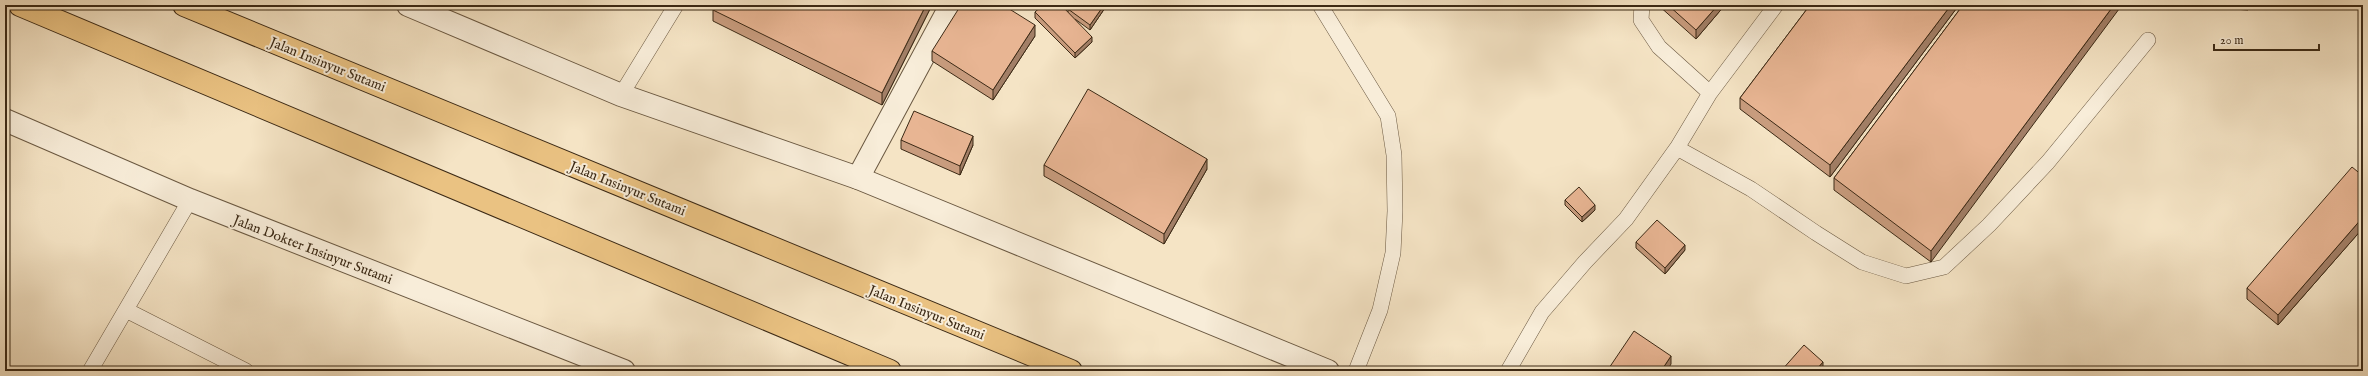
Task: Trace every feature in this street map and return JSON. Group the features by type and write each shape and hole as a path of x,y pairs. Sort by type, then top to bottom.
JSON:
{"highway":[{"path":"20,5 890,371"},
{"name":"Jalan Insinyur Sutami","path":"184,5 1071,371"}],"street":[{"path":"408,5 621,95 858,178 1328,371"},
{"path":"858,178 951,5"},
{"name":"Jalan Dokter Insinyur Sutami","path":"5,120 190,200 624,371"}],"lane":[{"path":"621,95 676,5"},
{"path":"1320,5 1388,116 1394,155 1395,211 1393,253 1380,310 1356,371"},
{"path":"1642,5 1641,20 1659,47 1710,93"},
{"path":"1508,371 1542,312 1626,219 1677,148 1710,93 1776,5"},
{"path":"1677,148 1751,189 1862,262 1906,276 1944,268 1989,225 2048,162 2148,40"},
{"path":"90,371 190,200"},
{"path":"126,310 246,371"}],"building":[{"path":"716,5 926,5 882,93 713,10"},
{"path":"961,5 1003,5 1035,25 993,90 932,51"},
{"path":"1043,5 1061,5 1092,37 1075,53 1035,12"},
{"path":"1071,5 1104,5 1090,25 1068,9"},
{"path":"1668,5 1718,5 1696,30"},
{"path":"1810,5 1951,5 1830,165 1740,98"},
{"path":"1963,5 2114,5 1931,251 1834,178"},
{"path":"1088,89 1207,159 1164,234 1044,165"},
{"path":"914,111 973,136 960,166 901,140"},
{"path":"2352,167 2363,176 2363,217 2278,315 2247,288"},
{"path":"1579,187 1595,205 1582,217 1565,200"},
{"path":"1657,220 1685,245 1665,268 1636,242"},
{"path":"1634,331 1671,356 1661,371 1607,371"},
{"path":"1804,345 1823,362 1815,371 1781,371"}]}
